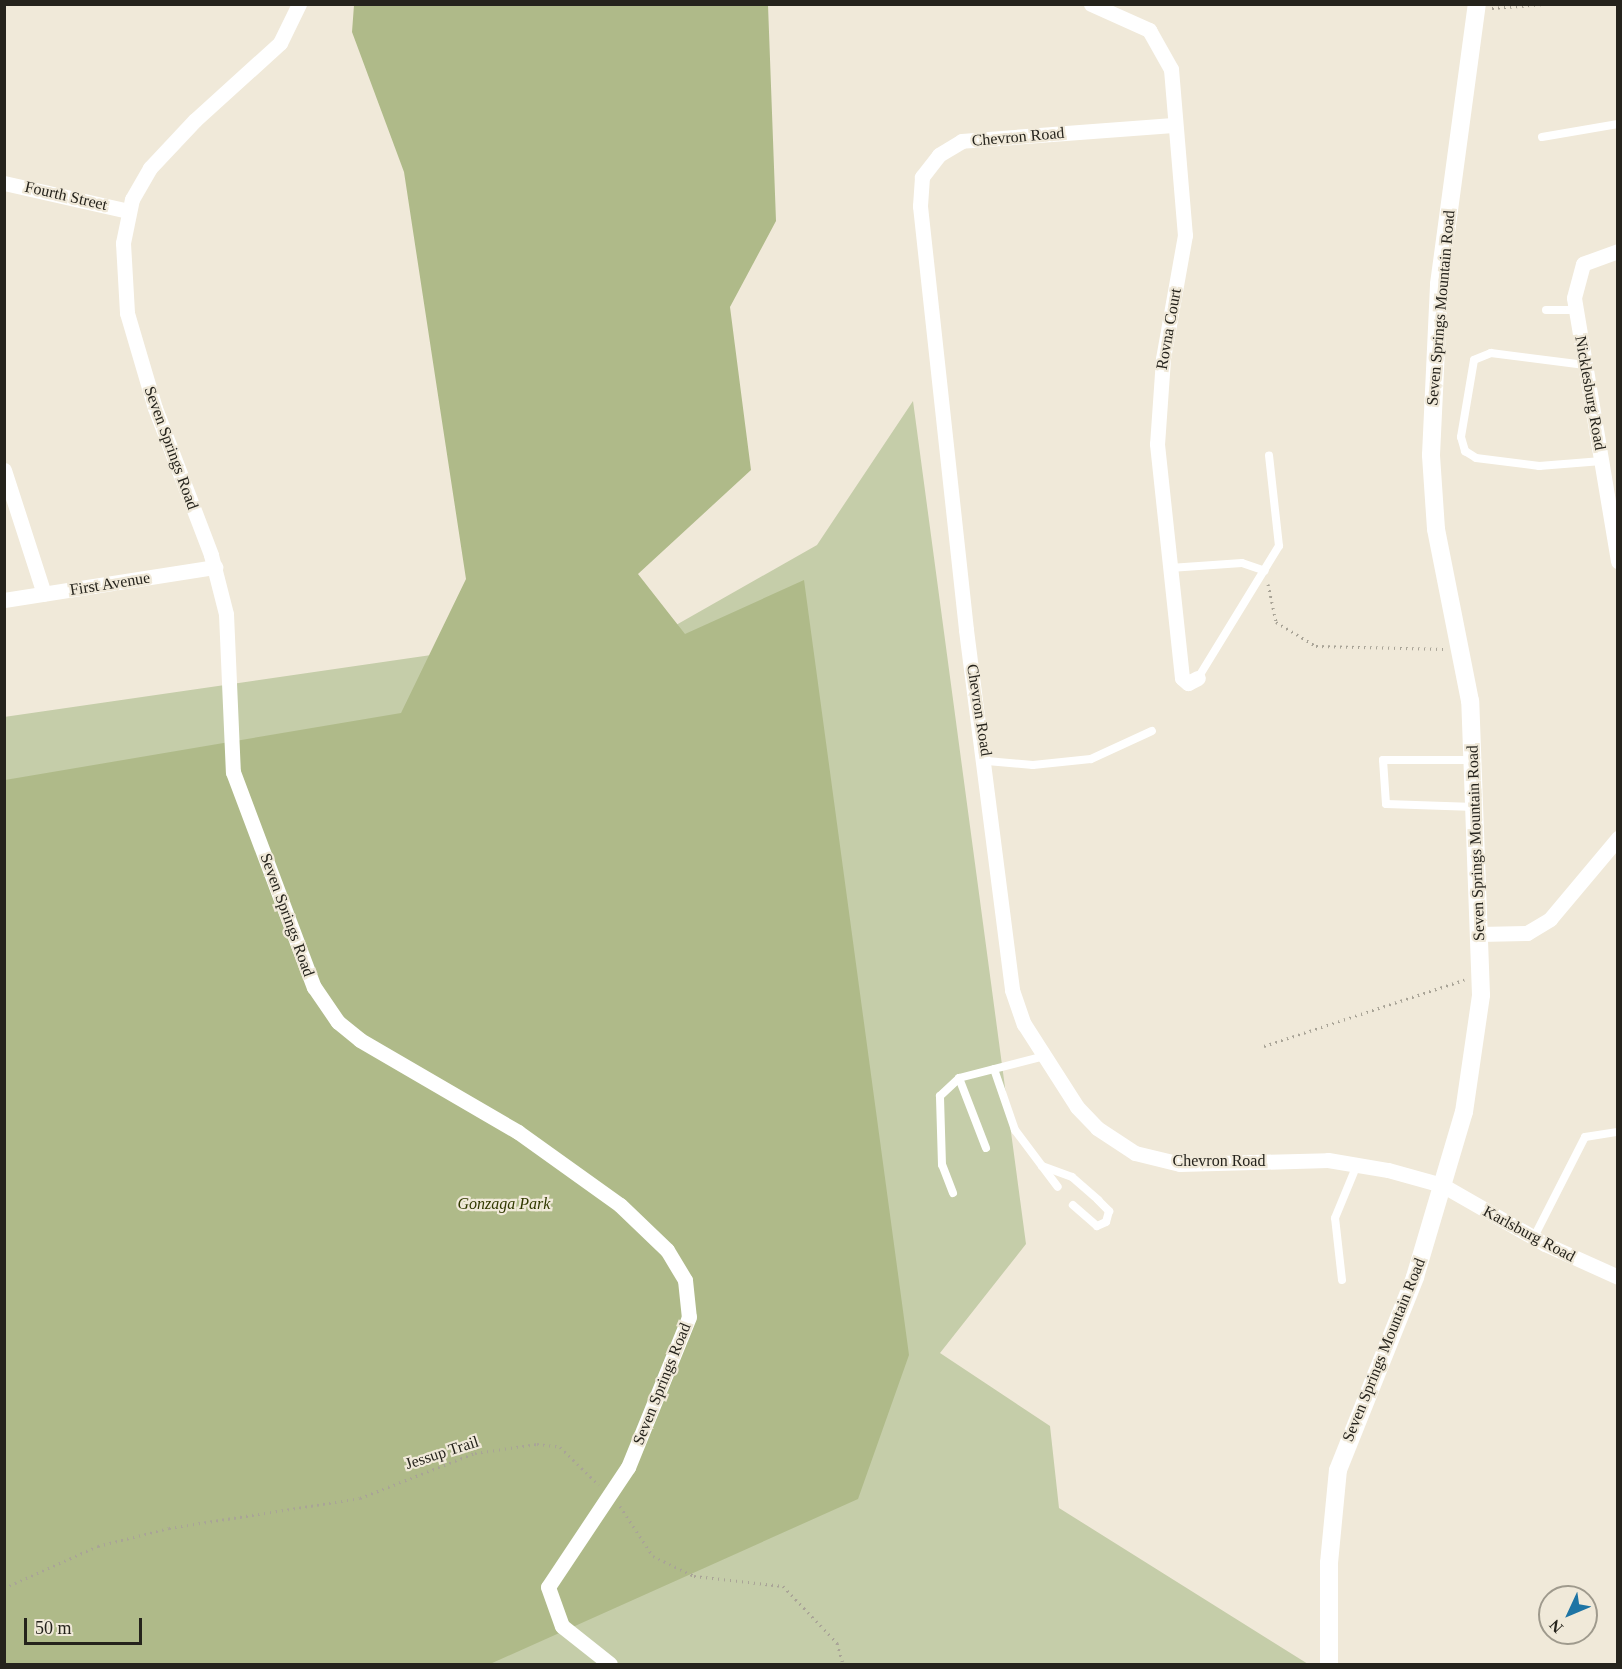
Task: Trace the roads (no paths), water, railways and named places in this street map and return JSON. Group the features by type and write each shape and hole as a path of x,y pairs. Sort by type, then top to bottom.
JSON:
{"street":[{"name":"Seven Springs Road","path":"299,4 280,43 150,168 128,211 123,243 127,313 155,408 214,567 226,614 233,772 314,987 338,1022 360,1040 518,1132 620,1205 667,1250 685,1281 689,1317 613,1496 548,1587 562,1626 610,1665"},
{"name":"Rovna Court","path":"1091,4 1149,30 1161,45 1171,69 1173,125 1185,235 1156,413 1182,678 1188,683 1198,678"},
{"name":"Seven Springs Mountain Road","path":"1329,1665 1329,1563 1338,1470 1415,1277 1474,1070 1480,975 1474,760 1459,653 1436,529 1431,379 1477,4"},
{"name":"Chevron Road","path":"1173,125 962,141 939,155 922,177 920,206 966,630 987,761 1012,990 1041,1057 1097,1128 1152,1158 1180,1164 1357,1163 1442,1185"},
{"name":"Fourth Street","path":"4,183 128,211"},
{"name":"Nicklesburg Road","path":"1617,251 1588,259 1578,269 1576,310 1617,561"},
{"path":"4,470 44,594"},
{"name":"First Avenue","path":"4,600 214,567"},
{"path":"1479,934 1527,933 1550,919 1617,838"},
{"name":"Karlsburg Road","path":"1442,1185 1534,1238 1617,1277"}],"lane":[{"path":"1542,137 1617,124"},
{"path":"1546,310 1576,310"},
{"path":"1586,364 1491,353 1474,360 1467,375 1461,436 1465,451 1476,458 1539,466 1602,461"},
{"path":"1198,678 1279,546 1269,456"},
{"path":"1170,568 1242,563 1265,571"},
{"path":"987,761 1033,765 1091,759 1152,731"},
{"path":"1474,760 1383,760 1386,804 1476,807"},
{"path":"953,1192 942,1164 936,1124 940,1096 959,1078 1041,1057"},
{"path":"994,1069 1015,1130 1058,1187"},
{"path":"959,1078 986,1148"},
{"path":"1534,1238 1585,1137 1617,1132"},
{"path":"1342,1280 1335,1218 1357,1163"},
{"path":"1042,1166 1062,1170 1089,1192 1109,1211 1106,1222 1096,1226 1073,1205"}],"park label":[{"name":"Gonzaga Park","path":"504,1204"}]}
